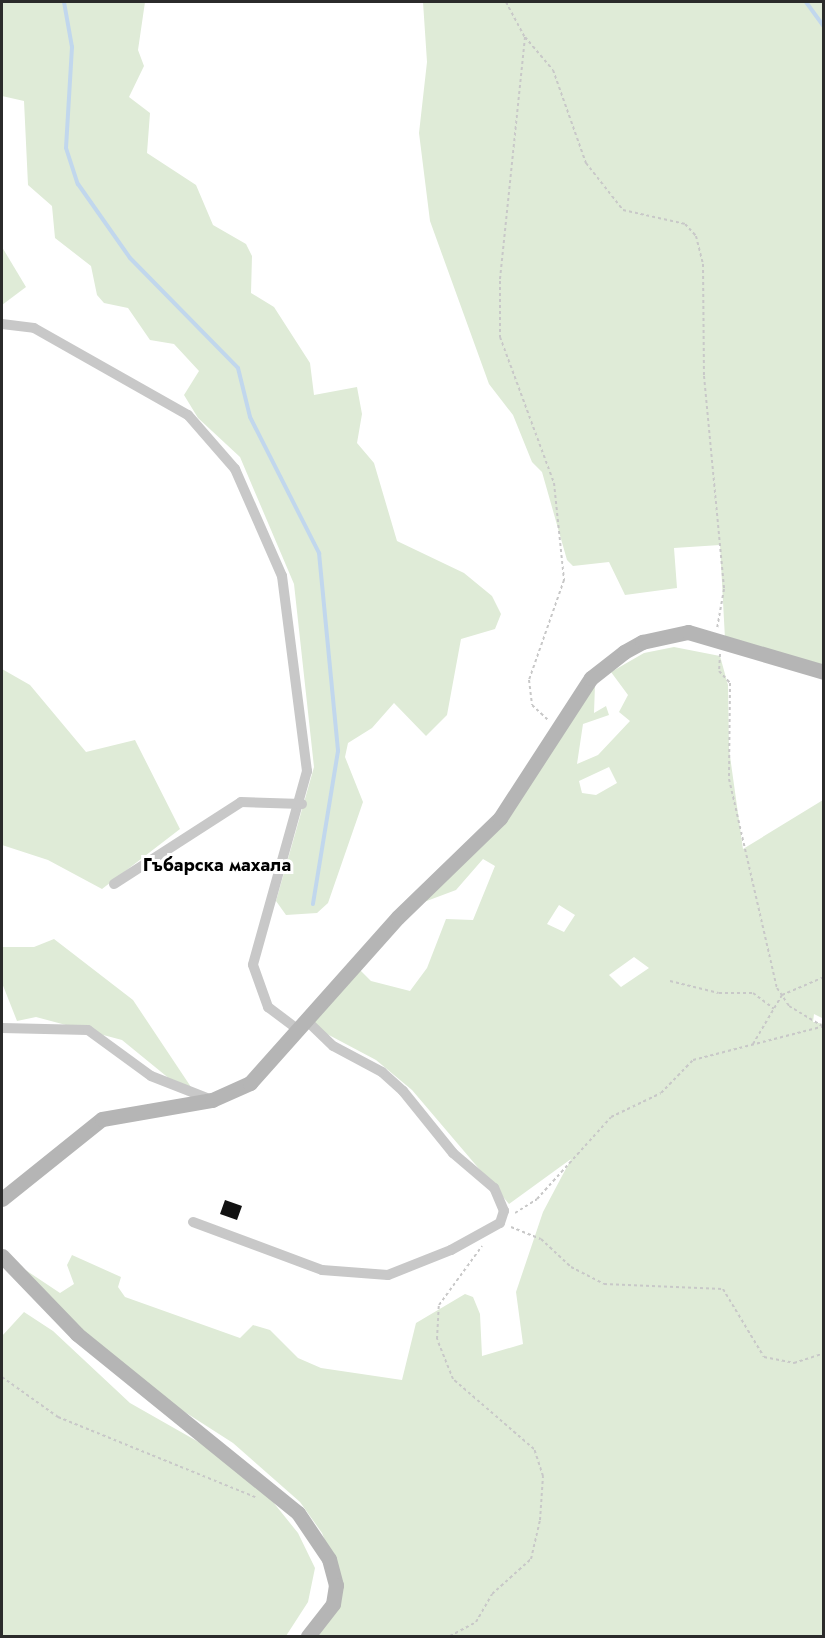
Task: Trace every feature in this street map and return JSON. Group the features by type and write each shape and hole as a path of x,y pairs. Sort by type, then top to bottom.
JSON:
{"street":[{"path":"2,324 34,328 165,399 206,433 235,469 289,598 307,771 302,804 257,933 253,965 268,1007 382,1072 403,1091 453,1153 494,1188 504,1211 500,1223 451,1250 387,1275 322,1270 193,1222"},
{"path":"2,1199 102,1119 212,1100 250,1083 398,917 500,818 591,678 624,652 666,635 716,638 824,672"},
{"path":"114,884 241,802 302,804"},
{"path":"2,1028 88,1030 151,1077 212,1100"},
{"path":"2,1256 77,1334 298,1513 329,1559 336,1585 333,1604 308,1636"}],"path":[{"path":"506,2 525,37 553,70 586,163 623,210 685,224 696,236 703,264 704,376 724,589 722,621 716,638 719,671 730,683 731,699 729,779 782,995 806,1019 823,1026"},
{"path":"525,37 500,281 500,336 554,483 564,580 529,680 532,705 558,730"},
{"path":"752,1044 782,995 824,977"},
{"path":"670,981 719,993 753,993 774,1009"},
{"path":"450,1636 476,1622 492,1594 531,1558 540,1520 543,1476 534,1449 453,1378 437,1339 439,1305 500,1223 537,1199 611,1117 661,1093 693,1060 823,1026"},
{"path":"500,1223 541,1239 571,1267 604,1284 723,1289 764,1357 794,1364 824,1353"},
{"path":"2,1377 58,1417 263,1500"}],"green space":[{"path":"2,2 145,2 138,50 144,66 129,97 150,113 147,153 196,185 213,225 246,244 252,256 251,293 274,307 310,363 314,395 357,387 362,414 357,443 374,463 397,541 464,573 492,596 501,614 495,629 461,639 447,715 426,736 394,703 372,728 348,743 345,757 363,802 328,903 317,913 286,915 276,901 314,767 294,584 240,457 198,418 184,395 199,371 174,344 150,340 128,308 104,303 97,295 91,266 55,238 52,206 28,185 24,101 2,96"},
{"path":"423,2 823,2 823,672 725,639 720,545 674,548 677,588 625,595 609,562 573,566 567,560 542,472 532,462 513,415 489,384 430,221 419,133 427,62"},
{"path":"2,247 26,287 2,305"},
{"path":"674,647 720,656 728,685 729,749 743,849 823,800 824,1019 814,1014 813,1022 824,1024 823,1636 313,1636 338,1574 322,1533 300,1502 233,1443 124,1373 15,1263 60,1293 74,1284 67,1265 72,1255 121,1277 118,1287 125,1297 240,1338 253,1325 270,1330 298,1358 321,1368 402,1380 416,1323 465,1294 473,1297 480,1314 482,1356 523,1344 516,1292 543,1212 571,1159 509,1204 412,1090 376,1060 310,1025 360,970 371,981 410,991 427,968 446,919 473,920 495,866 483,859 456,890 424,902 468,854 595,685 594,713 606,706 609,715 583,724 577,764 598,755 630,721 619,712 628,695 611,672 644,653","holes":["609,767 617,783 596,795 582,793 579,781","559,905 575,915 564,932 547,924","634,957 649,968 621,987 609,975"]},
{"path":"2,669 30,685 86,752 135,740 180,829 102,889 48,860 2,845"},
{"path":"54,939 133,1000 191,1087 171,1080 122,1040 36,1017 17,1021 2,983 2,947 34,947"},
{"path":"24,1312 53,1331 130,1403 225,1457 265,1492 298,1533 315,1568 308,1602 286,1636 2,1636 2,1336"}],"building":[{"path":"225,1200 242,1206 237,1220 220,1214"}],"waterway":[{"path":"64,2 72,47 66,148 78,184 130,258 238,368 250,417 319,553 338,751 313,904"},
{"path":"806,2 824,27"}],"district":[{"name":"Гъбарска махала","path":"217,865"}]}
